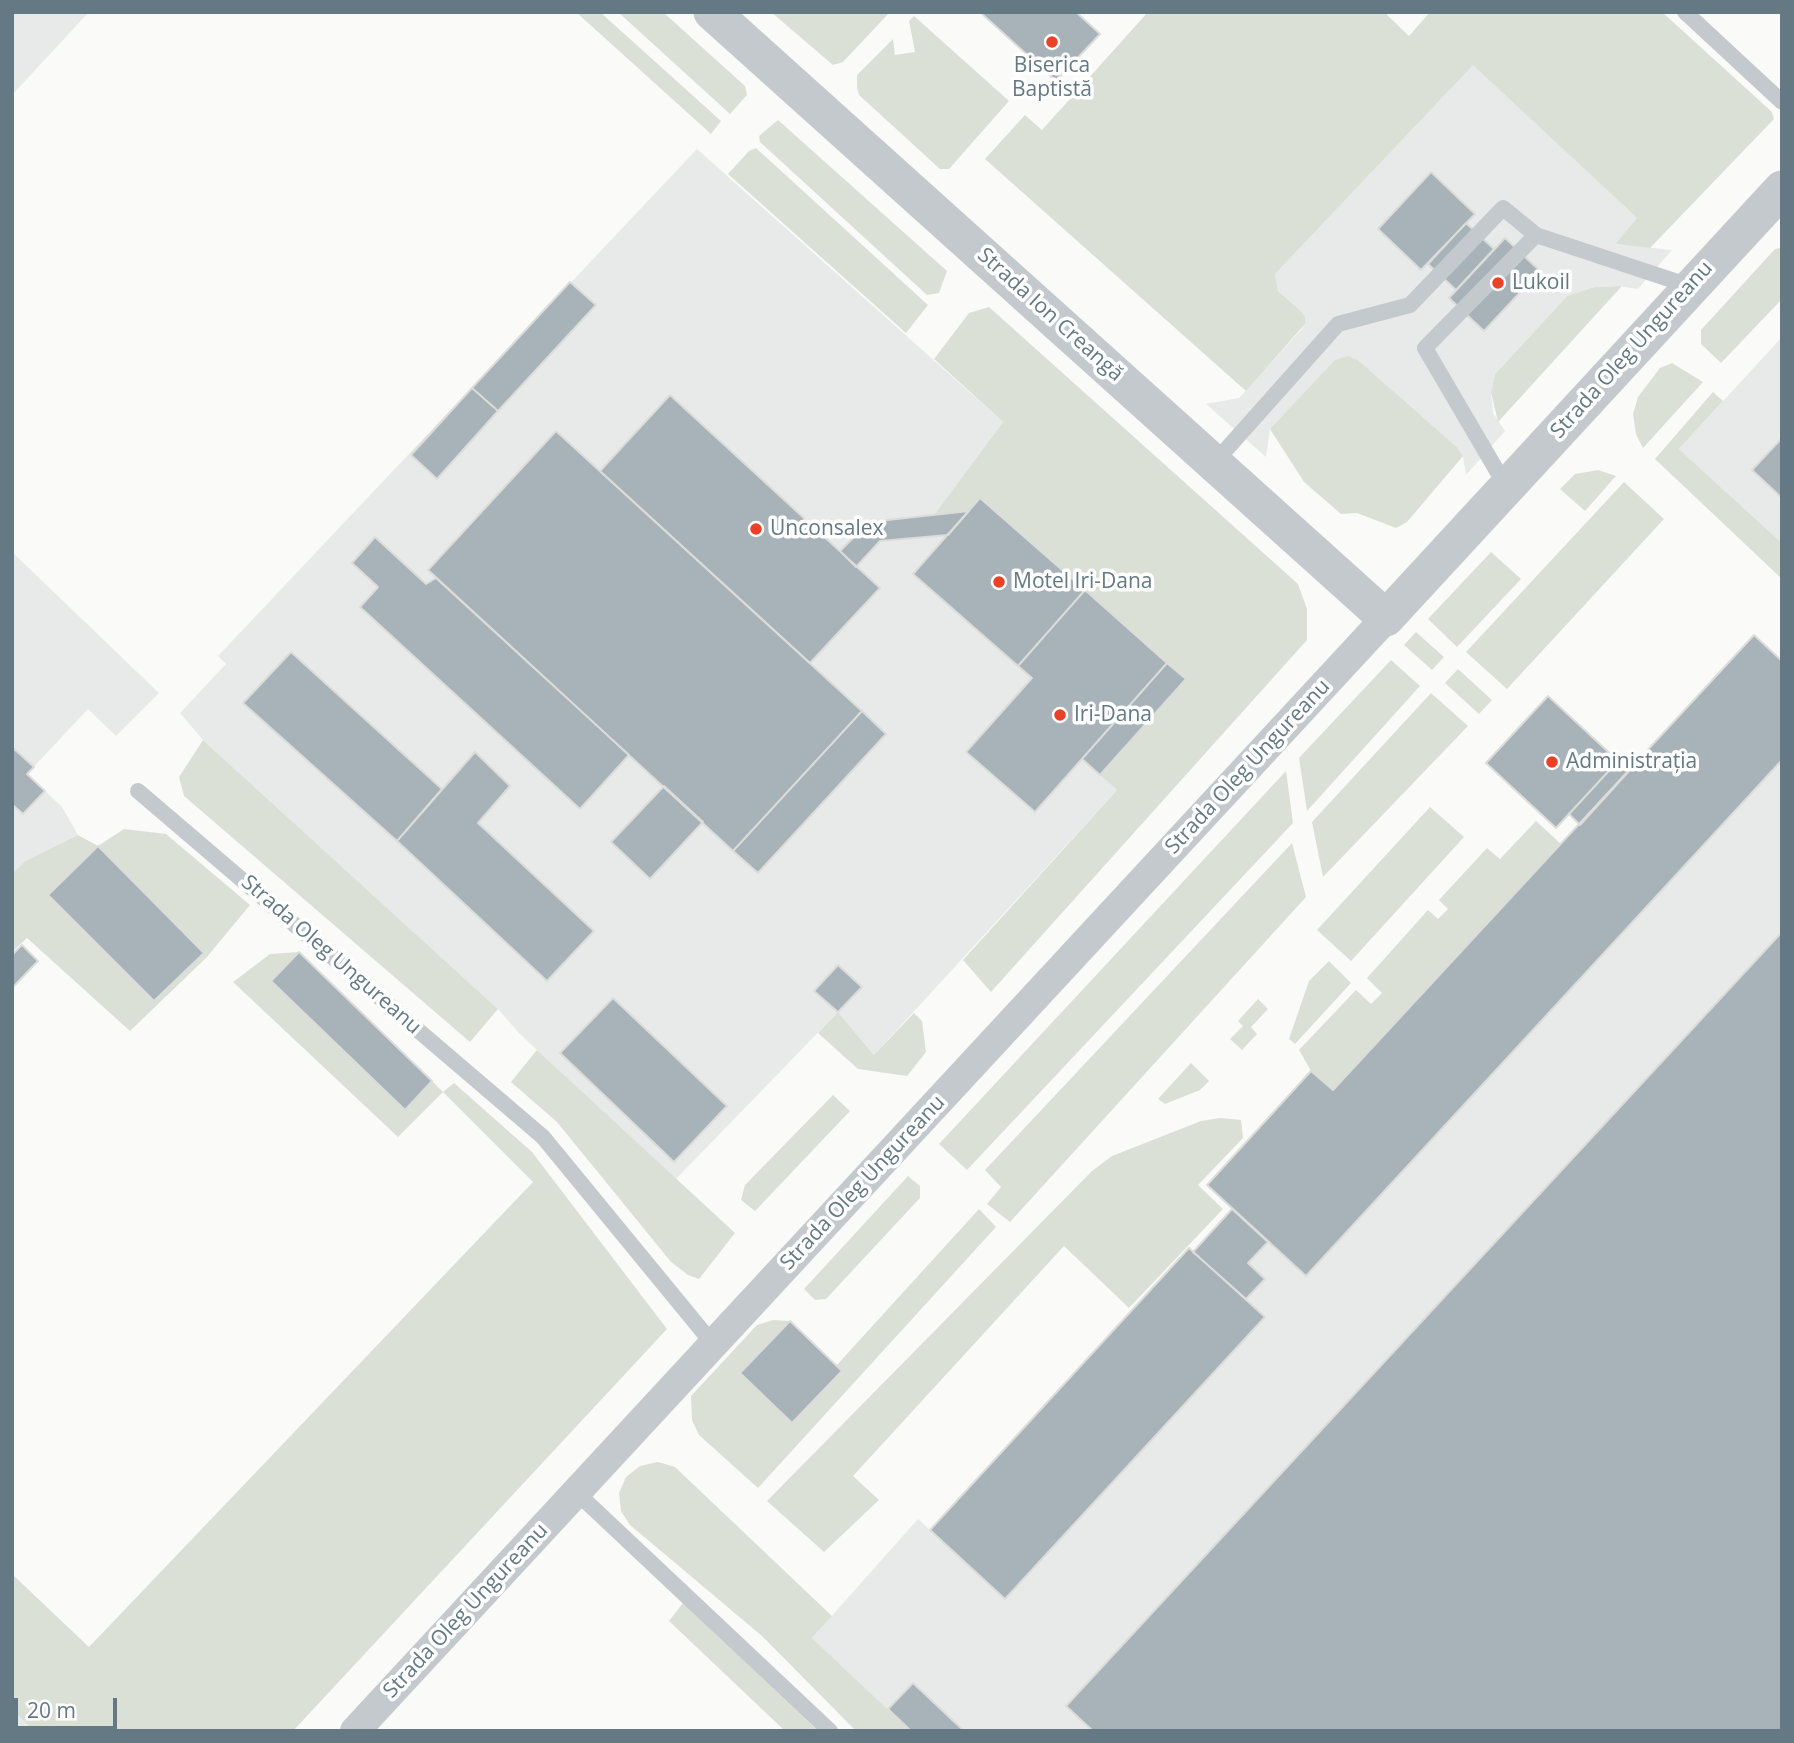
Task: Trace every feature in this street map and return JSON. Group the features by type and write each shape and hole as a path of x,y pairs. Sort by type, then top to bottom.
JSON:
{"street":[{"name":"Strada Ion Creangă","path":"712,12 1386,618"},
{"name":"Strada Oleg Ungureanu","path":"355,1731 1782,188"}],"lane":[{"path":"1685,12 1782,102"},
{"path":"1215,462 1338,324 1410,305 1503,208 1536,235 1690,286"},
{"path":"1507,488 1425,348 1536,235"},
{"name":"Strada Oleg Ungureanu","path":"138,791 543,1137 713,1344"},
{"path":"576,1492 830,1731"}],"shaded area":[{"path":"12,12 89,12 12,95"},
{"path":"576,12 600,12 721,121 711,134"},
{"path":"618,12 663,12 745,86 747,95 730,114"},
{"path":"771,12 890,12 843,62 833,65"},
{"path":"1148,12 1384,12 1409,36 1430,12 1662,12 1772,112 1774,119 1650,248 1615,244 1637,218 1473,65 1275,274 1278,291 1301,311 1305,324 1246,391 985,159 1025,115 1042,130"},
{"path":"914,16 1009,101 949,169 940,169 859,95 857,88 857,75 893,39 895,55 915,52 909,21"},
{"path":"1473,64 1637,218 1615,244 1672,250 1638,289 1594,287 1567,296 1495,374 1491,392 1493,413 1505,431 1466,475 1463,456 1457,447 1358,360 1270,429 1266,457 1206,404 1239,398 1301,330 1305,324 1301,311 1278,291 1275,274"},
{"path":"778,120 947,271 939,293 927,295 760,142 759,136"},
{"path":"756,148 928,305 906,333 728,174 749,151"},
{"path":"697,149 1003,422 935,514 980,498 1186,679 1100,775 1117,790 874,1055 838,1012 675,1180 518,1032 498,1009 203,740 180,713 226,664 218,656"},
{"path":"1782,248 1782,299 1721,363 1701,344 1701,330 1775,249"},
{"path":"1622,286 1498,422 1491,392 1495,374 1567,296 1594,287"},
{"path":"989,307 1298,584 1307,609 1307,640 991,992 963,960 1117,790 1100,775 1186,679 981,498 969,511 934,515 1003,422 934,359 969,313"},
{"path":"1782,337 1782,543 1679,449"},
{"path":"1348,356 1358,360 1457,447 1463,456 1407,522 1396,528 1357,513 1341,514 1304,482 1270,429 1335,360"},
{"path":"1672,363 1703,382 1643,448 1636,434 1633,414 1638,397 1660,368"},
{"path":"1713,392 1723,401 1679,449 1782,543 1782,579 1655,459"},
{"path":"1598,470 1616,476 1585,511 1560,489 1575,474"},
{"path":"1624,482 1664,519 1507,689 1466,652"},
{"path":"12,552 159,693 116,736 88,709 27,774 62,807 78,835 25,861 12,874"},
{"path":"1491,552 1521,579 1457,647 1428,619"},
{"path":"1416,632 1444,657 1432,670 1404,645"},
{"path":"1391,660 1420,686 1307,811 1299,758"},
{"path":"1782,661 1782,1731 911,1731 812,1638 918,1519 930,1530 1189,1248 1194,1251 1232,1209 1207,1185 1311,1071 1333,1089 1579,824 1569,814 1556,828 1486,763 1548,696 1630,770"},
{"path":"1458,669 1492,700 1479,714 1445,683"},
{"path":"1431,693 1468,726 1323,877 1312,822"},
{"path":"203,740 498,1009 470,1042 184,796 179,777"},
{"path":"1286,771 1293,823 967,1170 939,1144"},
{"path":"1430,807 1464,837 1351,961 1317,930"},
{"path":"1536,821 1561,844 1333,1090 1311,1071 1299,1050 1356,990 1371,1004 1382,993 1367,978 1428,910 1438,919 1448,909 1439,900 1487,848 1500,859"},
{"path":"124,829 166,834 250,905 207,957 130,1031 27,938 12,952 12,874 25,861 78,835 98,846","holes":["98,846 203,952 153,1001 48,894"]},
{"path":"1292,843 1306,897 1010,1222 987,1204 1001,1187 985,1170"},
{"path":"299,952 271,981 405,1109 432,1081 443,1092 398,1137 233,982 270,954"},
{"path":"1329,961 1351,983 1295,1044 1289,1039 1309,981"},
{"path":"1258,999 1268,1009 1251,1027 1257,1034 1242,1050 1230,1039 1243,1026 1238,1021"},
{"path":"838,1012 874,1055 914,1013 922,1021 926,1052 907,1076 858,1069 818,1033"},
{"path":"537,1050 735,1233 699,1279 688,1275 671,1262 557,1122 511,1082"},
{"path":"1191,1063 1209,1081 1200,1090 1165,1104 1158,1099"},
{"path":"454,1083 532,1152 667,1329 293,1731 34,1731 12,1710 12,1574 89,1647 533,1182 443,1092"},
{"path":"833,1095 850,1111 755,1211 741,1200 745,1185"},
{"path":"1220,1118 1241,1120 1243,1138 1198,1185 1223,1209 1129,1308 1064,1246 853,1476 879,1500 824,1552 767,1501 1092,1171 1112,1156 1201,1121"},
{"path":"908,1176 920,1186 920,1198 826,1299 815,1300 804,1289"},
{"path":"979,1209 996,1227 758,1488 699,1435 692,1420 691,1396 757,1325 773,1320 790,1321 740,1373 792,1423 842,1372 836,1366"},
{"path":"658,1462 675,1467 832,1616 812,1638 911,1731 856,1731 762,1636 630,1525 621,1511 619,1493 626,1477 640,1466"},
{"path":"683,1603 818,1731 785,1731 669,1621"},
{"path":"12,1710 34,1731 12,1731"}],"building":[{"name":"Biserica Baptistă","path":"980,12 1076,12 1100,34 1056,81"},
{"path":"1431,172 1475,214 1421,270 1378,229"},
{"path":"1466,223 1494,249 1456,290 1428,264"},
{"path":"1505,238 1540,271 1484,331 1449,298"},
{"path":"570,282 596,305 498,411 472,388"},
{"path":"472,388 498,411 437,479 411,455"},
{"path":"670,395 880,588 810,663 600,471"},
{"path":"556,431 862,711 733,851 428,570"},
{"path":"1782,438 1782,498 1752,470"},
{"name":"Motel Iri-Dana","path":"980,498 1085,590 1018,666 913,574"},
{"path":"969,511 948,535 880,541 856,567 840,551 869,522"},
{"path":"375,537 426,584 436,578 629,755 580,809 360,607 378,587 352,563"},
{"name":"Iri-Dana","path":"1085,590 1167,663 1035,812 966,752 1032,678 1018,666"},
{"path":"1754,635 1782,661 1782,760 1306,1276 1207,1185 1311,1071 1333,1090"},
{"path":"291,652 442,789 397,841 243,703"},
{"path":"1167,663 1186,679 1100,775 1082,759"},
{"name":"Administrația","path":"1548,696 1618,761 1556,828 1486,763"},
{"path":"862,711 886,734 758,873 733,851"},
{"path":"12,747 34,767 27,774 45,791 23,814 14,806 12,808"},
{"path":"475,752 510,786 478,823 594,931 547,981 397,841"},
{"path":"1618,761 1629,771 1580,825 1569,814"},
{"path":"664,786 703,822 650,879 611,842"},
{"path":"98,846 204,953 154,1001 48,895"},
{"path":"1782,932 1782,1731 1093,1731 1066,1706"},
{"path":"22,945 38,961 12,988 12,955"},
{"path":"299,952 432,1081 405,1110 271,981"},
{"path":"838,965 862,987 838,1012 814,991"},
{"path":"613,998 727,1106 674,1162 560,1053"},
{"path":"1232,1209 1268,1242 1248,1263 1265,1279 1246,1299 1193,1252"},
{"path":"1189,1248 1265,1317 1005,1599 930,1530"},
{"path":"790,1321 842,1371 792,1423 740,1373"},
{"path":"913,1683 964,1731 911,1731 888,1709"}],"place":[{"name":"Biserica Baptistă","path":"1052,42"},
{"name":"Lukoil","path":"1498,283"},
{"name":"Unconsalex","path":"756,529"},
{"name":"Motel Iri-Dana","path":"999,582"},
{"name":"Iri-Dana","path":"1060,715"},
{"name":"Administrația","path":"1552,762"}]}
